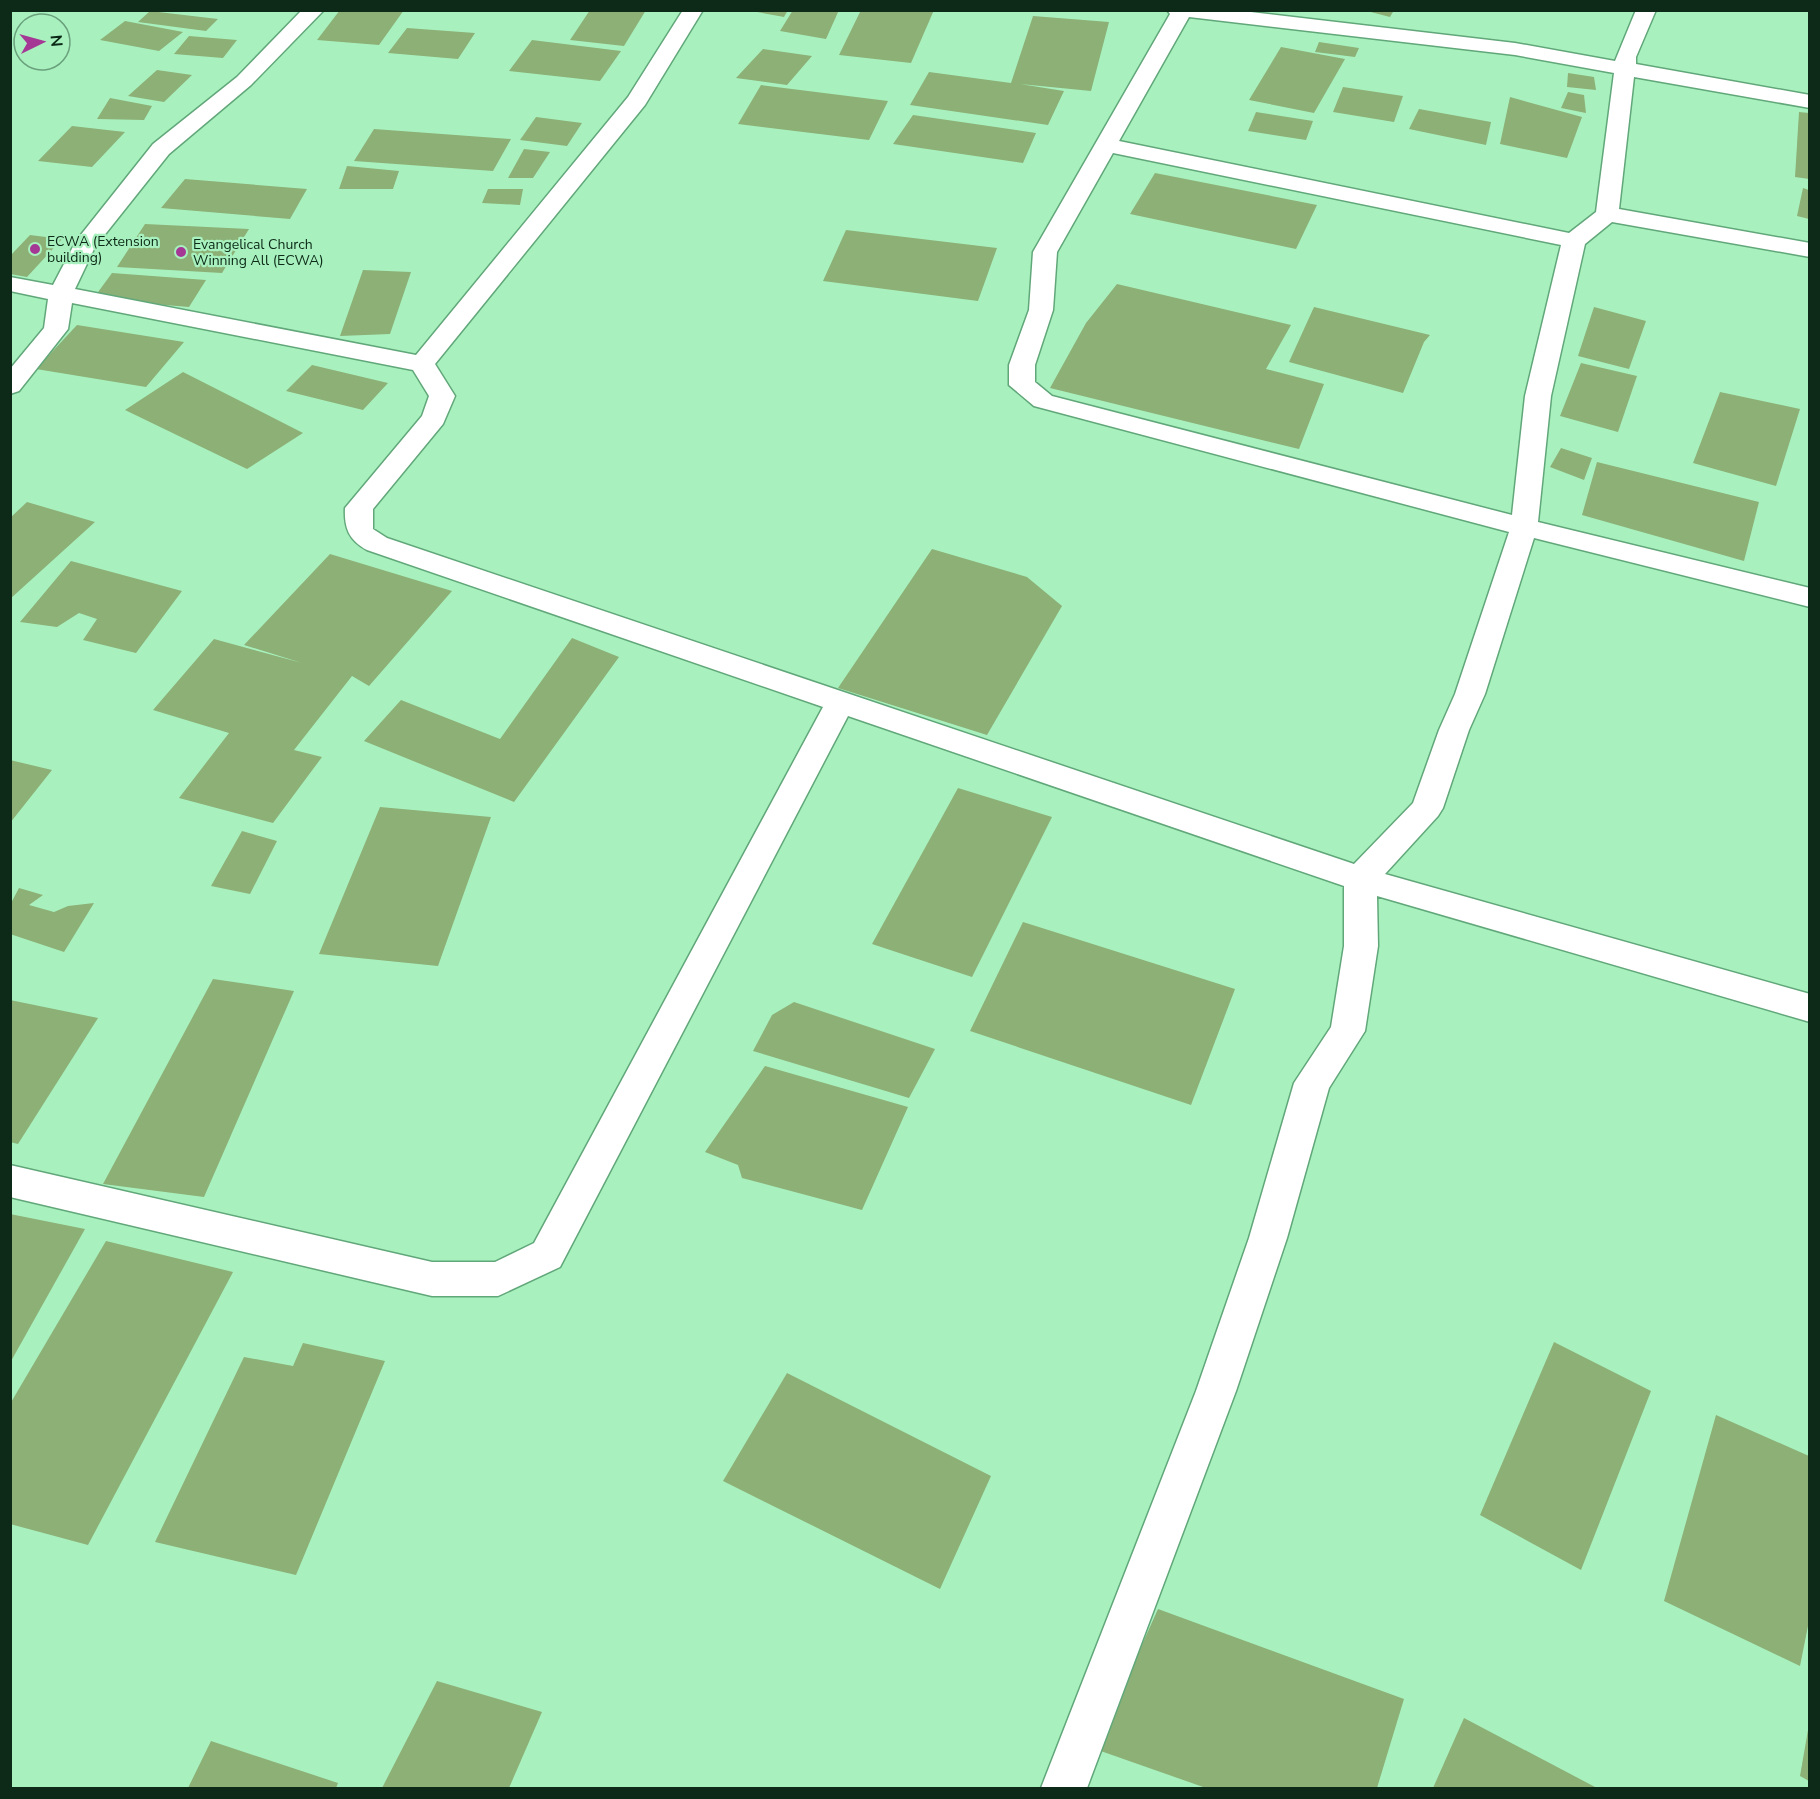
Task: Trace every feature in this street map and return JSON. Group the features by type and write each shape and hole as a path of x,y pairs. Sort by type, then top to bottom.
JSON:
{"street":[{"path":"10,386 56,329 62,293 84,246 161,149 244,81 314,10"},
{"path":"422,364 638,100 693,10"},
{"path":"1177,10 1515,49 1809,102"},
{"path":"1064,1788 1216,1391 1268,1238 1312,1083 1348,1030 1361,946 1360,879 1427,808 1473,683 1524,527 1538,396 1574,241 1607,214 1626,57 1646,10"},
{"path":"1183,11 1045,252 1041,310 1022,365 1022,385 1043,401 1524,527 1809,598"},
{"path":"1107,145 1574,241"},
{"path":"1607,214 1809,250"},
{"path":"10,284 422,364 442,396 434,418 358,508 357,525 363,537 377,544 1360,879 1809,1008"},
{"path":"10,1182 432,1279 498,1280 548,1255 841,701"}],"building":[{"path":"340,10 404,10 379,45 317,40"},
{"path":"590,10 646,10 624,46 570,40"},
{"path":"746,10 788,10 784,17"},
{"path":"793,10 839,10 826,39 780,31"},
{"path":"861,10 934,10 911,63 839,55"},
{"path":"1363,10 1394,10 1390,17"},
{"path":"150,11 218,19 206,31 138,22"},
{"path":"1033,16 1109,22 1091,91 1020,84 1064,91 1048,125 910,105 929,72 1011,83"},
{"path":"125,21 183,32 159,51 100,40"},
{"path":"407,28 475,33 458,59 388,53"},
{"path":"189,36 237,40 223,58 174,54"},
{"path":"532,40 621,51 600,81 509,71"},
{"path":"1319,42 1359,48 1355,57 1315,52"},
{"path":"1281,47 1345,59 1314,113 1249,100"},
{"path":"763,49 812,56 787,85 736,78"},
{"path":"157,70 192,75 164,102 128,96"},
{"path":"1568,73 1594,77 1596,90 1567,87"},
{"path":"761,85 888,101 869,140 738,124"},
{"path":"1343,87 1403,96 1394,122 1333,112"},
{"path":"1568,92 1584,95 1586,113 1561,108"},
{"path":"1510,97 1582,117 1567,158 1500,144"},
{"path":"110,98 152,106 144,120 97,119"},
{"path":"1419,109 1491,122 1486,145 1409,129"},
{"path":"1256,112 1313,121 1306,140 1248,131"},
{"path":"1799,112 1809,113 1809,179 1795,177"},
{"path":"913,115 1036,133 1023,163 893,144"},
{"path":"536,117 582,123 567,146 520,140"},
{"path":"72,126 125,132 92,167 38,161"},
{"path":"374,129 511,139 493,171 354,161"},
{"path":"524,149 550,152 533,178 508,178"},
{"path":"347,166 399,171 393,189 339,189"},
{"path":"1155,173 1317,205 1296,249 1130,214"},
{"path":"185,179 307,189 290,219 161,208"},
{"path":"1803,188 1809,190 1809,219 1797,216"},
{"path":"488,189 523,189 520,205 482,203"},
{"path":"145,224 249,229 222,273 117,267"},
{"path":"846,230 997,248 978,301 823,281"},
{"path":"30,235 62,239 27,277 10,274 10,256"},
{"path":"363,270 411,272 390,334 340,336"},
{"path":"112,273 206,280 189,307 93,299"},
{"path":"1117,284 1291,325 1266,369 1324,384 1299,449 1050,388 1086,323"},
{"path":"1314,307 1430,335 1424,342 1403,393 1289,362"},
{"path":"1594,307 1646,321 1629,369 1578,356"},
{"path":"77,325 184,342 146,387 36,369"},
{"path":"1581,363 1637,376 1618,432 1560,416"},
{"path":"312,365 388,383 363,410 286,391"},
{"path":"183,372 303,433 247,469 125,410"},
{"path":"1720,392 1800,409 1776,486 1693,463"},
{"path":"1561,448 1592,458 1584,480 1550,467"},
{"path":"1597,462 1759,502 1744,561 1582,515"},
{"path":"27,502 95,522 10,599 10,518"},
{"path":"932,549 1027,577 1062,606 987,735 838,688"},
{"path":"330,554 452,591 369,686 352,676 294,750 322,757 273,823 179,798 229,733 153,710 214,639 302,663 244,645"},
{"path":"71,561 182,591 136,653 83,640 97,619 79,613 57,627 20,622"},
{"path":"572,638 619,657 514,802 364,741 401,700 500,739"},
{"path":"10,760 52,770 10,823"},
{"path":"958,788 1052,817 972,977 872,944"},
{"path":"380,807 491,817 438,966 319,954"},
{"path":"242,831 277,841 250,894 211,886"},
{"path":"19,888 43,895 29,905 54,912 68,906 94,903 64,952 10,934 10,905"},
{"path":"1023,922 1235,989 1191,1105 970,1031"},
{"path":"213,979 294,991 204,1197 103,1184"},
{"path":"10,1000 98,1018 18,1144 10,1142"},
{"path":"794,1002 935,1049 909,1098 753,1051 772,1015"},
{"path":"765,1066 908,1107 862,1210 742,1178 738,1165 705,1152"},
{"path":"10,1214 85,1229 10,1363"},
{"path":"106,1241 233,1272 88,1545 10,1524 10,1404"},
{"path":"1554,1342 1651,1391 1581,1570 1480,1515"},
{"path":"303,1343 385,1361 296,1575 155,1542 244,1357 293,1366"},
{"path":"787,1373 991,1476 940,1589 723,1481"},
{"path":"1716,1415 1809,1456 1809,1621 1800,1666 1664,1601"},
{"path":"1158,1609 1404,1699 1377,1788 1206,1788 1095,1749"},
{"path":"437,1681 542,1712 509,1788 382,1788"},
{"path":"1464,1718 1597,1788 1433,1788"},
{"path":"1809,1730 1809,1781 1800,1776"},
{"path":"211,1741 338,1783 336,1788 188,1788"}],"place":[{"name":"ECWA (Extension building)","path":"35,249"},
{"name":"Evangelical Church Winning All (ECWA)","path":"181,252"}]}
